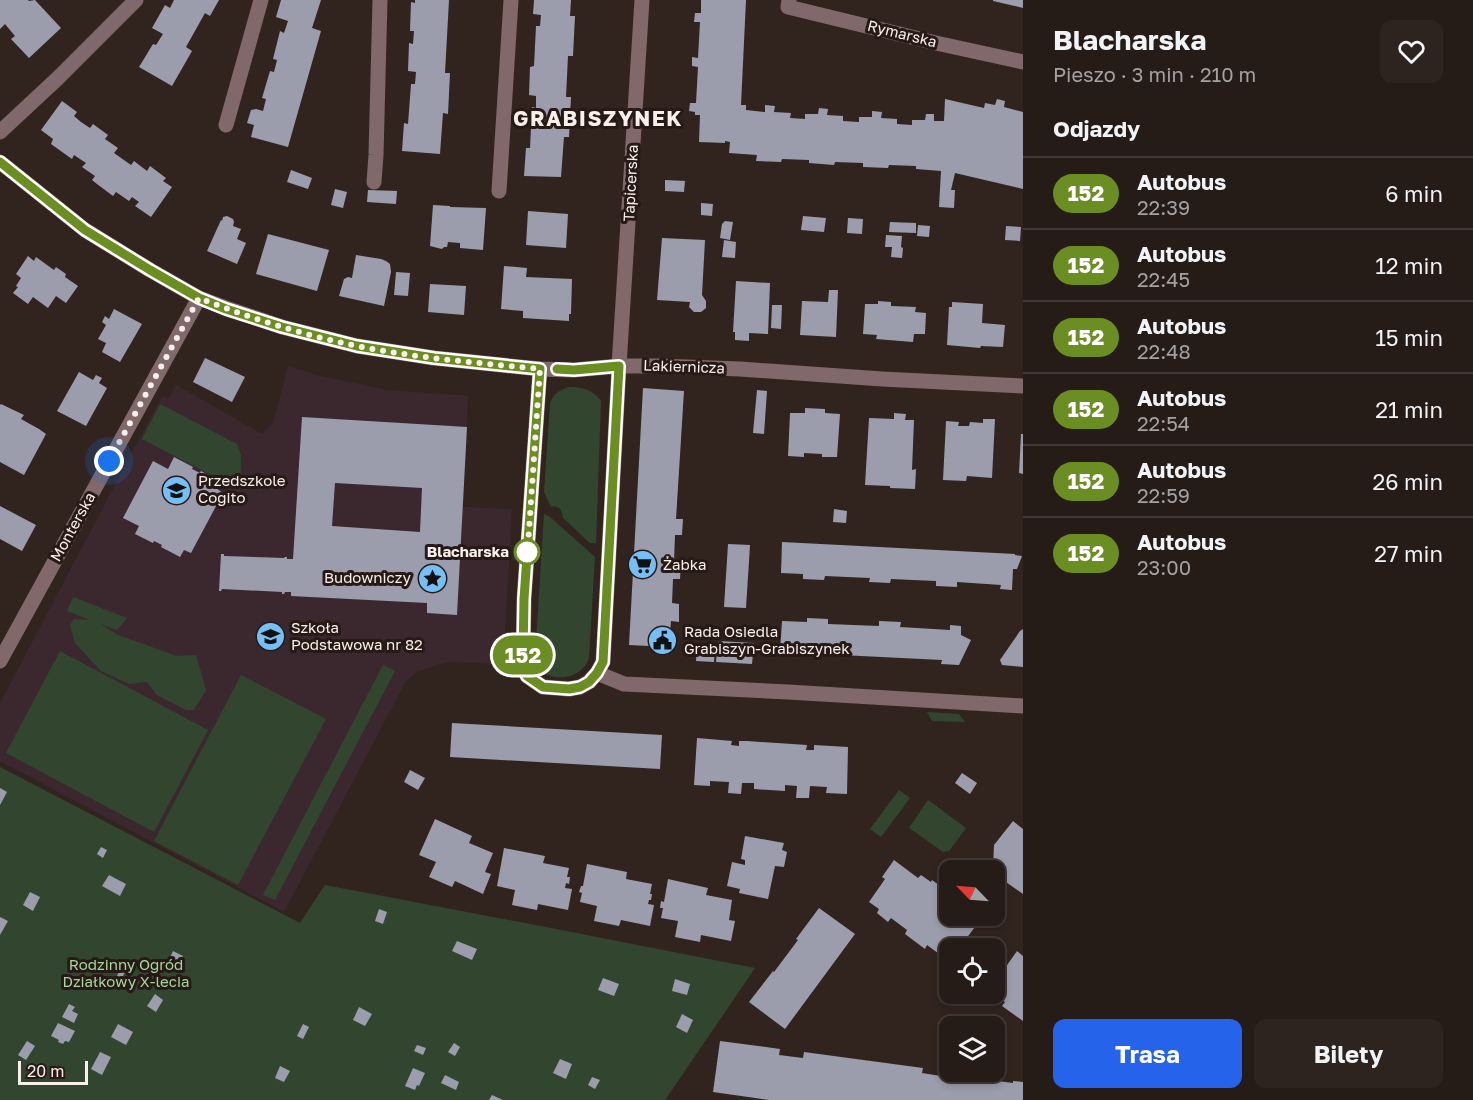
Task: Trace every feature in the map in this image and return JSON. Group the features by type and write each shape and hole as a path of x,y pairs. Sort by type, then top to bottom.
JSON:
{"street":[{"path":"226,125 261,0"},
{"path":"374,182 380,0"},
{"path":"499,190 511,0"},
{"name":"Tapicerska","path":"619,366 642,0"},
{"name":"Rymarska","path":"789,0 788,7 1023,62"},
{"path":"0,132 57,78 126,3"},
{"name":"Lakiernicza","path":"0,162 85,230 199,298 282,327 357,346 434,358 540,369 574,370 619,366 740,369 1023,386"},
{"name":"Monterska","path":"0,661 199,298"},
{"path":"540,369 524,599 524,669 527,676 543,687 569,689 589,682 603,662 619,366"},
{"path":"597,673 624,684 1023,706"}],"shaded area":[{"name":"Szkoła Podstawowa nr 82","path":"288,366 320,376 387,390 468,396 463,507 512,509 503,664 447,662 418,671 406,681 284,912 0,761 0,703 162,396 169,398 176,385 262,434 273,423"}],"green space":[{"path":"568,387 586,390 601,401 596,543 590,543 563,518 558,507 551,507 544,492 550,404 556,393"},
{"path":"160,404 237,444 241,455 240,490 142,439"},
{"path":"544,514 595,557 589,657 582,669 570,676 555,677 542,671 533,643 536,642"},
{"path":"73,597 127,618 117,630 100,624 118,635 177,656 196,655 206,690 194,710 186,710 157,695 147,682 129,684 101,671 75,643 70,625 74,619 90,620 67,611"},
{"path":"60,651 208,730 154,832 6,753"},
{"path":"383,665 395,671 275,900 263,895"},
{"path":"241,675 326,719 238,885 154,841"},
{"path":"927,712 959,714 965,722 932,721"},
{"name":"Rodzinny Ogród Działkowy X-lecia","path":"0,767 300,923 325,885 755,968 665,1100 0,1100"},
{"path":"899,790 910,798 881,837 870,829"},
{"path":"928,800 966,828 949,851 943,852 909,828"}],"building":[{"path":"0,0 35,0 61,28 29,58 11,39 15,36 5,24 0,29"},
{"path":"174,0 219,0 210,16 205,13 186,47 192,51 172,86 139,67 153,44 156,45 163,34 152,28 165,5 170,8"},
{"path":"281,0 321,0 312,28 321,31 288,147 251,137 254,125 247,123 251,110 263,111 266,99 262,98 270,71 274,72 277,60 273,59 280,31 284,33 288,21 276,17"},
{"path":"415,0 449,0 445,73 450,73 448,114 443,113 440,154 402,151 404,123 408,124 411,84 415,84 416,72 408,71 409,43 413,44 414,31 410,31 411,2 415,3"},
{"path":"534,0 571,0 570,16 575,16 573,56 568,56 566,97 571,97 569,137 564,137 561,177 524,176 526,148 530,148 532,107 536,108 536,96 529,95 530,67 534,66 536,26 540,26 541,15 533,14"},
{"path":"701,0 746,0 741,105 746,105 746,110 765,112 765,105 775,106 774,112 791,113 790,118 805,119 805,114 818,114 819,108 828,109 827,115 843,116 843,121 859,122 859,117 872,117 872,111 882,112 881,118 897,119 897,124 912,125 912,120 925,120 926,114 934,114 934,121 944,121 945,99 984,108 985,103 995,105 997,99 1005,101 1004,107 1023,112 1023,189 955,173 951,190 955,190 954,208 939,207 941,171 916,169 916,166 889,165 888,168 863,167 863,163 835,162 834,165 809,163 809,160 756,161 757,155 729,153 730,142 699,142 700,115 689,111 690,103 696,103 698,67 692,66 692,57 698,58 700,22 694,22 695,13 701,13"},
{"path":"1023,0 1023,8 993,1"},
{"path":"62,101 77,112 74,116 81,122 90,128 93,124 108,135 105,139 118,148 114,153 131,165 134,161 147,171 150,166 166,178 163,181 172,187 151,217 135,206 139,202 132,197 129,201 116,192 113,196 92,180 95,176 82,167 86,163 74,155 72,159 51,144 53,139 41,130"},
{"path":"291,170 312,178 308,189 287,182"},
{"path":"665,180 685,181 684,192 665,191"},
{"path":"335,189 347,192 343,208 331,205"},
{"path":"368,190 397,191 396,204 367,202"},
{"path":"701,203 713,204 712,216 701,215"},
{"path":"433,205 486,208 483,250 460,248 460,243 448,242 447,247 442,249 430,246"},
{"path":"528,211 568,214 566,248 526,245"},
{"path":"227,216 233,219 233,226 241,229 237,239 246,243 237,264 207,251 221,220"},
{"path":"803,216 826,218 824,232 801,230"},
{"path":"848,218 863,219 862,234 847,233"},
{"path":"725,221 733,222 730,240 720,238 722,224"},
{"path":"890,222 916,223 916,233 889,232"},
{"path":"918,225 930,226 929,237 917,236"},
{"path":"1006,226 1021,227 1020,241 1005,240"},
{"path":"268,234 329,250 317,291 256,274"},
{"path":"886,235 902,236 902,258 891,257 892,247 885,247"},
{"path":"662,238 705,240 702,295 706,301 706,308 701,312 694,312 689,307 690,302 657,300"},
{"path":"724,240 736,242 735,258 722,257"},
{"path":"356,255 381,259 390,264 391,272 384,306 339,296 344,279 352,278"},
{"path":"28,256 34,261 36,257 54,270 56,267 78,286 66,303 56,296 48,308 33,297 28,304 13,293 21,278 16,274"},
{"path":"504,266 527,268 526,277 572,279 569,321 523,318 523,311 501,309"},
{"path":"396,272 410,273 408,296 394,295"},
{"path":"736,281 770,283 768,334 749,333 749,341 735,340 735,332 733,332"},
{"path":"430,284 466,286 464,315 428,312"},
{"path":"829,290 838,290 836,337 800,335 802,301 828,302"},
{"path":"878,301 891,302 891,306 916,307 915,312 926,313 925,334 914,334 913,342 876,339 877,335 863,334 865,304 878,304"},
{"path":"952,302 983,304 982,323 1005,325 1003,347 981,346 980,348 947,345 949,307 952,307"},
{"path":"772,305 782,305 781,329 771,328"},
{"path":"114,309 142,324 120,362 102,352 106,343 98,339 106,325 102,322 105,316 109,319"},
{"path":"205,358 245,377 232,402 193,382"},
{"path":"79,372 93,380 96,375 102,378 99,383 107,388 86,426 57,411"},
{"path":"643,388 684,391 676,519 683,519 682,535 675,535 674,561 681,562 680,579 673,579 672,603 679,604 679,622 671,621 669,647 629,645"},
{"path":"757,390 767,391 764,434 753,433"},
{"path":"1,404 24,415 21,419 46,434 24,475 0,462"},
{"path":"805,408 825,409 825,413 840,414 837,457 822,457 822,454 804,453 804,457 788,456 790,413 805,413"},
{"path":"894,413 906,414 905,420 914,420 912,470 916,469 915,489 865,485 869,418 894,419"},
{"path":"302,417 467,427 457,615 427,613 427,603 291,596 291,592 282,594 282,592 222,589 219,591 221,554 293,559","holes":["335,483 422,488 420,532 332,526"]},
{"path":"983,419 995,419 992,478 967,476 966,481 943,480 946,421 959,422 958,426 969,426 970,422 983,423"},
{"path":"1021,434 1023,434 1023,474 1019,473"},
{"path":"174,457 193,467 192,469 220,481 216,488 223,493 191,553 184,550 180,557 161,547 162,545 135,534 139,526 123,518 153,461 168,469"},
{"path":"0,506 36,525 22,551 0,539"},
{"path":"834,509 847,511 846,523 833,522"},
{"path":"782,542 1022,556 1017,569 1013,569 1012,590 1000,589 1001,585 957,582 957,587 936,586 936,581 891,579 890,583 869,582 870,578 825,576 824,580 803,579 803,574 781,573"},
{"path":"728,544 750,545 746,608 724,607"},
{"path":"807,618 828,619 828,624 879,626 879,621 901,622 900,627 950,630 950,625 961,626 961,635 971,640 959,665 941,664 942,660 780,652 782,621 807,622"},
{"path":"1023,629 1023,667 1002,665 1000,660"},
{"path":"718,641 754,643 752,664 716,662"},
{"path":"697,646 715,647 714,662 696,661"},
{"path":"452,723 662,735 660,769 450,757"},
{"path":"697,738 732,741 731,745 739,746 739,741 807,745 806,750 814,750 814,745 848,747 847,794 826,793 827,787 810,786 809,798 796,798 797,786 785,785 785,791 754,789 754,783 742,783 741,794 728,793 729,782 710,781 710,786 694,785"},
{"path":"410,770 425,778 418,790 404,782"},
{"path":"962,773 977,783 970,794 955,783"},
{"path":"0,788 7,792 0,805"},
{"path":"435,819 472,836 469,843 493,853 485,872 491,874 483,894 455,881 452,887 429,877 436,862 419,855"},
{"path":"1013,821 1023,829 1023,894 1005,881 1005,860 993,860 994,845"},
{"path":"745,836 784,843 782,850 787,852 784,867 775,866 768,899 739,893 740,889 727,886 732,862 745,865 745,860 741,859"},
{"path":"101,847 107,850 103,858 97,854"},
{"path":"504,848 545,856 543,863 569,868 567,877 570,877 569,884 566,883 565,888 572,889 568,910 538,904 537,910 512,905 515,890 497,886"},
{"path":"894,860 918,878 921,875 939,885 939,926 976,926 967,938 939,938 939,954 927,945 925,949 905,934 907,930 891,918 888,922 877,913 879,909 869,902 885,879 882,877"},
{"path":"587,864 627,872 626,879 652,884 651,900 648,904 654,905 650,926 621,920 619,926 594,921 597,906 580,902 582,893 579,892 583,886"},
{"path":"109,875 126,884 120,896 102,886"},
{"path":"668,879 708,888 706,895 732,900 729,920 735,921 731,941 701,935 700,942 675,937 678,921 661,918 663,908 660,908 661,901 664,902"},
{"path":"30,892 40,897 33,911 23,905"},
{"path":"819,908 855,934 785,1029 749,1002 798,940 796,939"},
{"path":"379,909 387,912 383,924 375,921"},
{"path":"0,917 8,921 0,935"},
{"path":"457,941 477,949 472,960 452,951"},
{"path":"173,951 183,956 178,967 168,962"},
{"path":"1017,951 1023,956 1023,1021 1002,1006 1005,1004 1005,973 1007,970 1005,968"},
{"path":"121,967 126,970 122,978 117,976"},
{"path":"603,978 619,984 614,996 598,990"},
{"path":"675,979 690,984 687,995 672,991"},
{"path":"155,994 163,1000 156,1012 147,1006"},
{"path":"69,1004 75,1007 72,1011 78,1014 74,1023 62,1017"},
{"path":"359,1007 372,1014 365,1026 353,1020"},
{"path":"682,1014 693,1020 687,1033 676,1027"},
{"path":"58,1023 75,1031 69,1042 65,1041 63,1044 51,1036"},
{"path":"118,1024 133,1032 126,1045 111,1037"},
{"path":"303,1024 309,1027 303,1039 297,1036"},
{"path":"27,1041 35,1046 26,1060 18,1055"},
{"path":"720,1041 780,1049 779,1055 803,1058 804,1052 923,1068 922,1073 939,1076 939,1082 1023,1082 1023,1100 769,1100 713,1092"},
{"path":"454,1043 460,1047 455,1056 448,1052"},
{"path":"417,1045 426,1048 423,1055 414,1051"},
{"path":"100,1052 111,1057 102,1075 91,1069"},
{"path":"560,1059 572,1064 566,1079 553,1073"},
{"path":"280,1066 290,1071 284,1082 275,1078"},
{"path":"413,1068 425,1073 415,1090 405,1086"},
{"path":"445,1075 459,1082 456,1090 441,1083"},
{"path":"592,1077 600,1080 595,1089 588,1085"},
{"path":"492,1095 503,1100 489,1100"}],"bus line":[{"name":"152","path":"0,162 85,230 199,298 226,309 282,327 357,346 434,358 540,369 524,599 524,669 527,676 543,687 569,689 589,682 603,662 619,366 574,370 557,369"}],"place":[{"name":"Przedszkole Cogito","path":"177,490"},
{"name":"Blacharska","path":"527,552"},
{"name":"Żabka","path":"642,565"},
{"name":"Budowniczy","path":"432,578"},
{"name":"Szkoła Podstawowa nr 82","path":"270,637"},
{"name":"Rada Osiedla Grabiszyn-Grabiszynek","path":"663,641"}],"district":[{"name":"GRABISZYNEK","path":"598,119"}],"route":[{"path":"109,461 199,298 282,327 357,346 434,358 540,369 527,560 527,552"}]}
